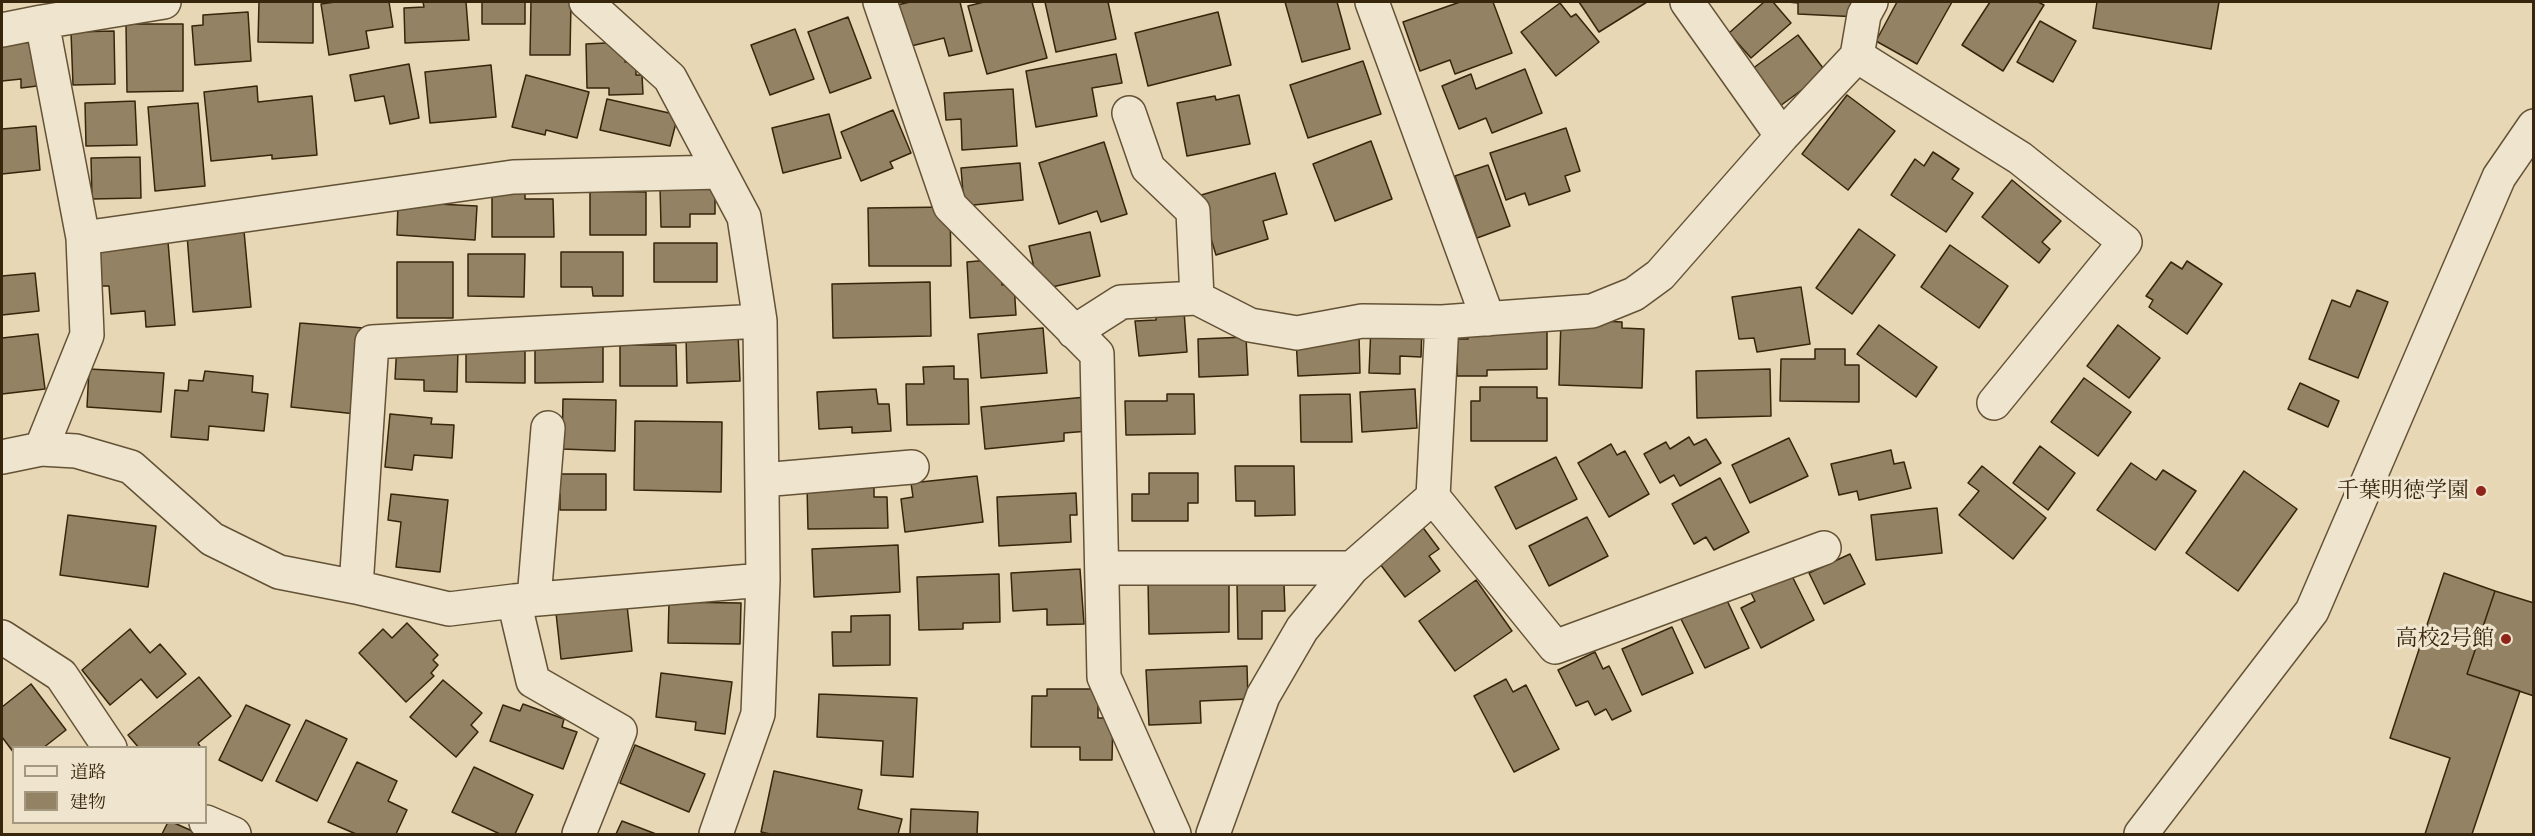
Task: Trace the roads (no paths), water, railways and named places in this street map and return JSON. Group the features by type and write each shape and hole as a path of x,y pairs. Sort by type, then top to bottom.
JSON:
{"street":[{"path":"2,30 164,2"},
{"path":"880,2 950,206 1097,354 1104,677 1174,834"},
{"path":"1372,2 1488,319"},
{"path":"1687,2 1782,136"},
{"path":"1074,332 1121,302 1197,298 1250,325 1297,333 1362,321 1442,322 1592,311 1634,294 1660,275 1782,136 1857,56 1864,15 1871,2"},
{"path":"593,3 670,78 744,217 760,321 763,580 758,714 716,834"},
{"path":"41,449 87,335 83,238 42,22"},
{"path":"1857,56 2020,158 2125,242 1994,403"},
{"path":"1128,113 1148,168 1192,210 1197,298"},
{"path":"2141,834 2312,611 2499,177 2534,126"},
{"path":"83,238 513,177 720,172"},
{"path":"356,587 372,342 760,321"},
{"path":"1442,322 1433,497 1555,647 1824,548"},
{"path":"548,428 524,600 533,681 620,731 579,834"},
{"path":"2,457 41,449 76,451 131,467 212,538 279,572 356,587 448,609 524,600 763,580"},
{"path":"762,480 912,467"},
{"path":"1212,834 1263,696 1302,629 1352,568 1433,497"},
{"path":"1102,568 1352,568"},
{"path":"2,637 61,675 109,746"},
{"path":"207,822 234,834"}],"place":[{"name":"千葉明徳学園","path":"2481,491"},
{"name":"高校2号館","path":"2506,639"}]}
